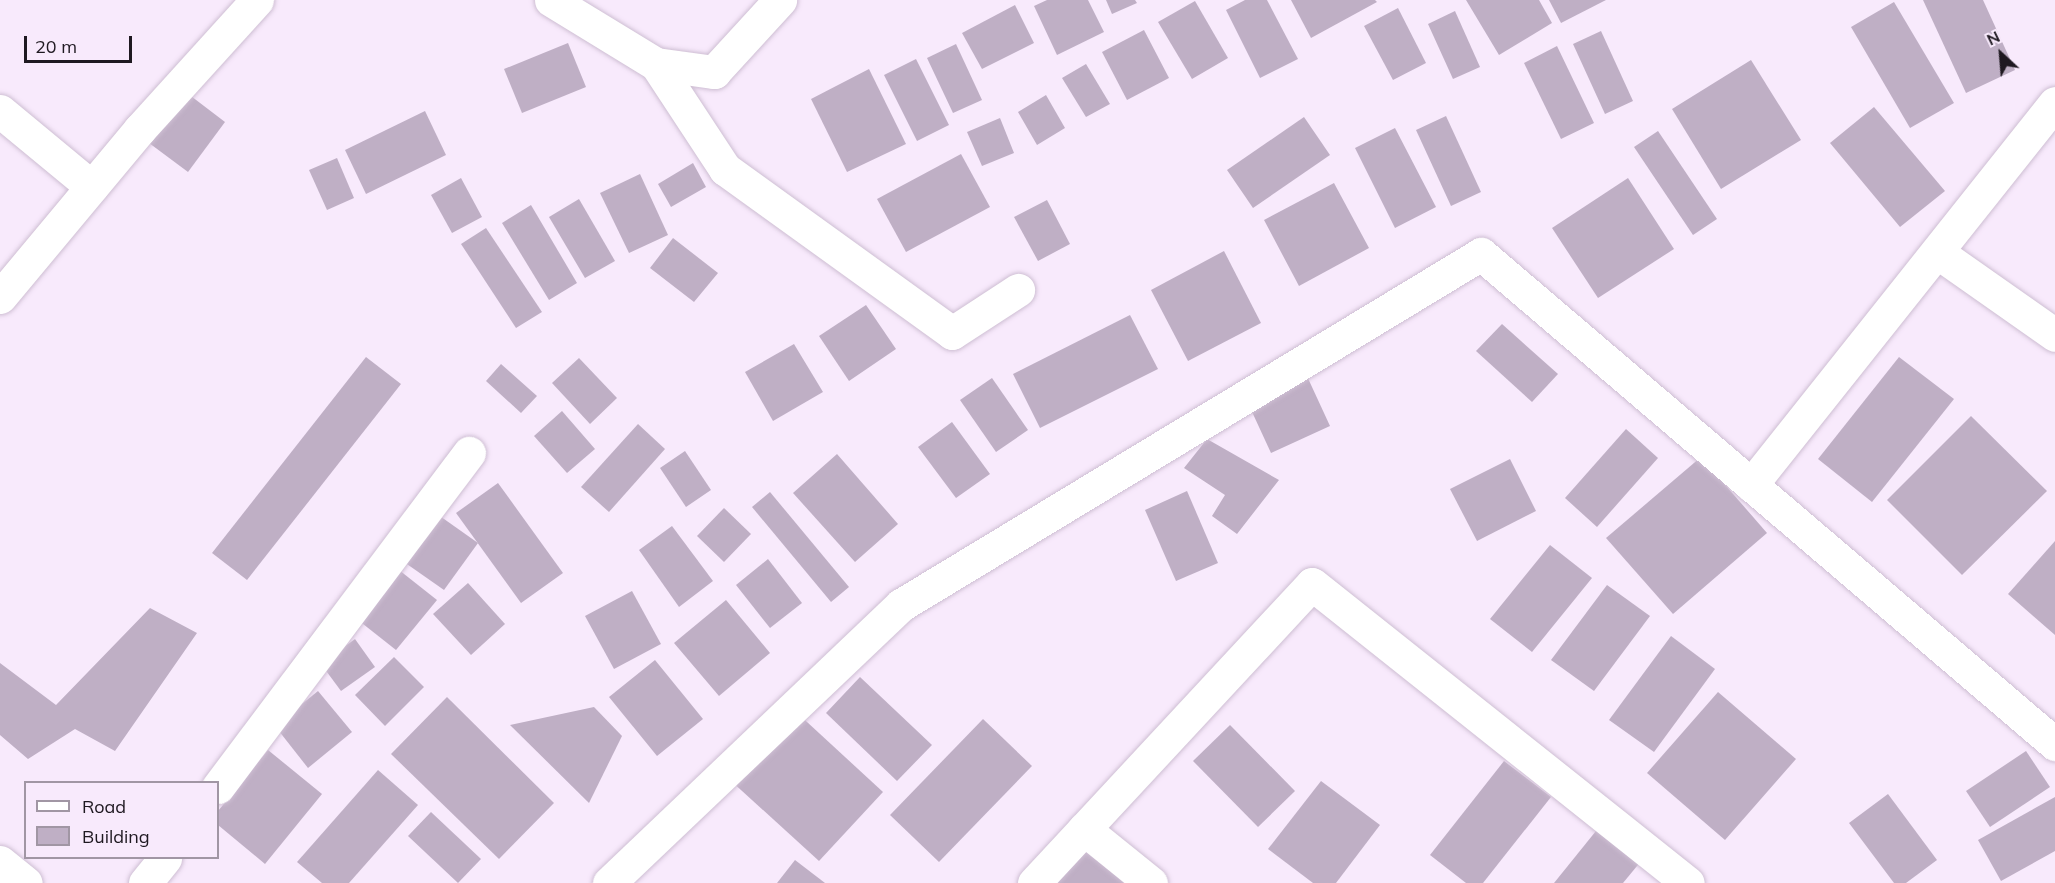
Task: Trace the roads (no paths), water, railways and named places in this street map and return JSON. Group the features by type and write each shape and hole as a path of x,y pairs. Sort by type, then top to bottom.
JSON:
{"street":[{"path":"0,297 92,187 257,0"},
{"path":"551,0 656,64 714,72 780,0"},
{"path":"656,64 725,169 952,333 1018,290"},
{"path":"1751,484 2055,103"},
{"path":"0,111 92,187"},
{"path":"1937,252 2055,335"},
{"path":"609,883 901,605 1481,254 2055,744"},
{"path":"219,786 469,453"},
{"path":"1034,883 1312,584 1688,883"},
{"path":"1084,829 1151,883"},
{"path":"145,883 164,859"},
{"path":"0,861 26,883"}]}
